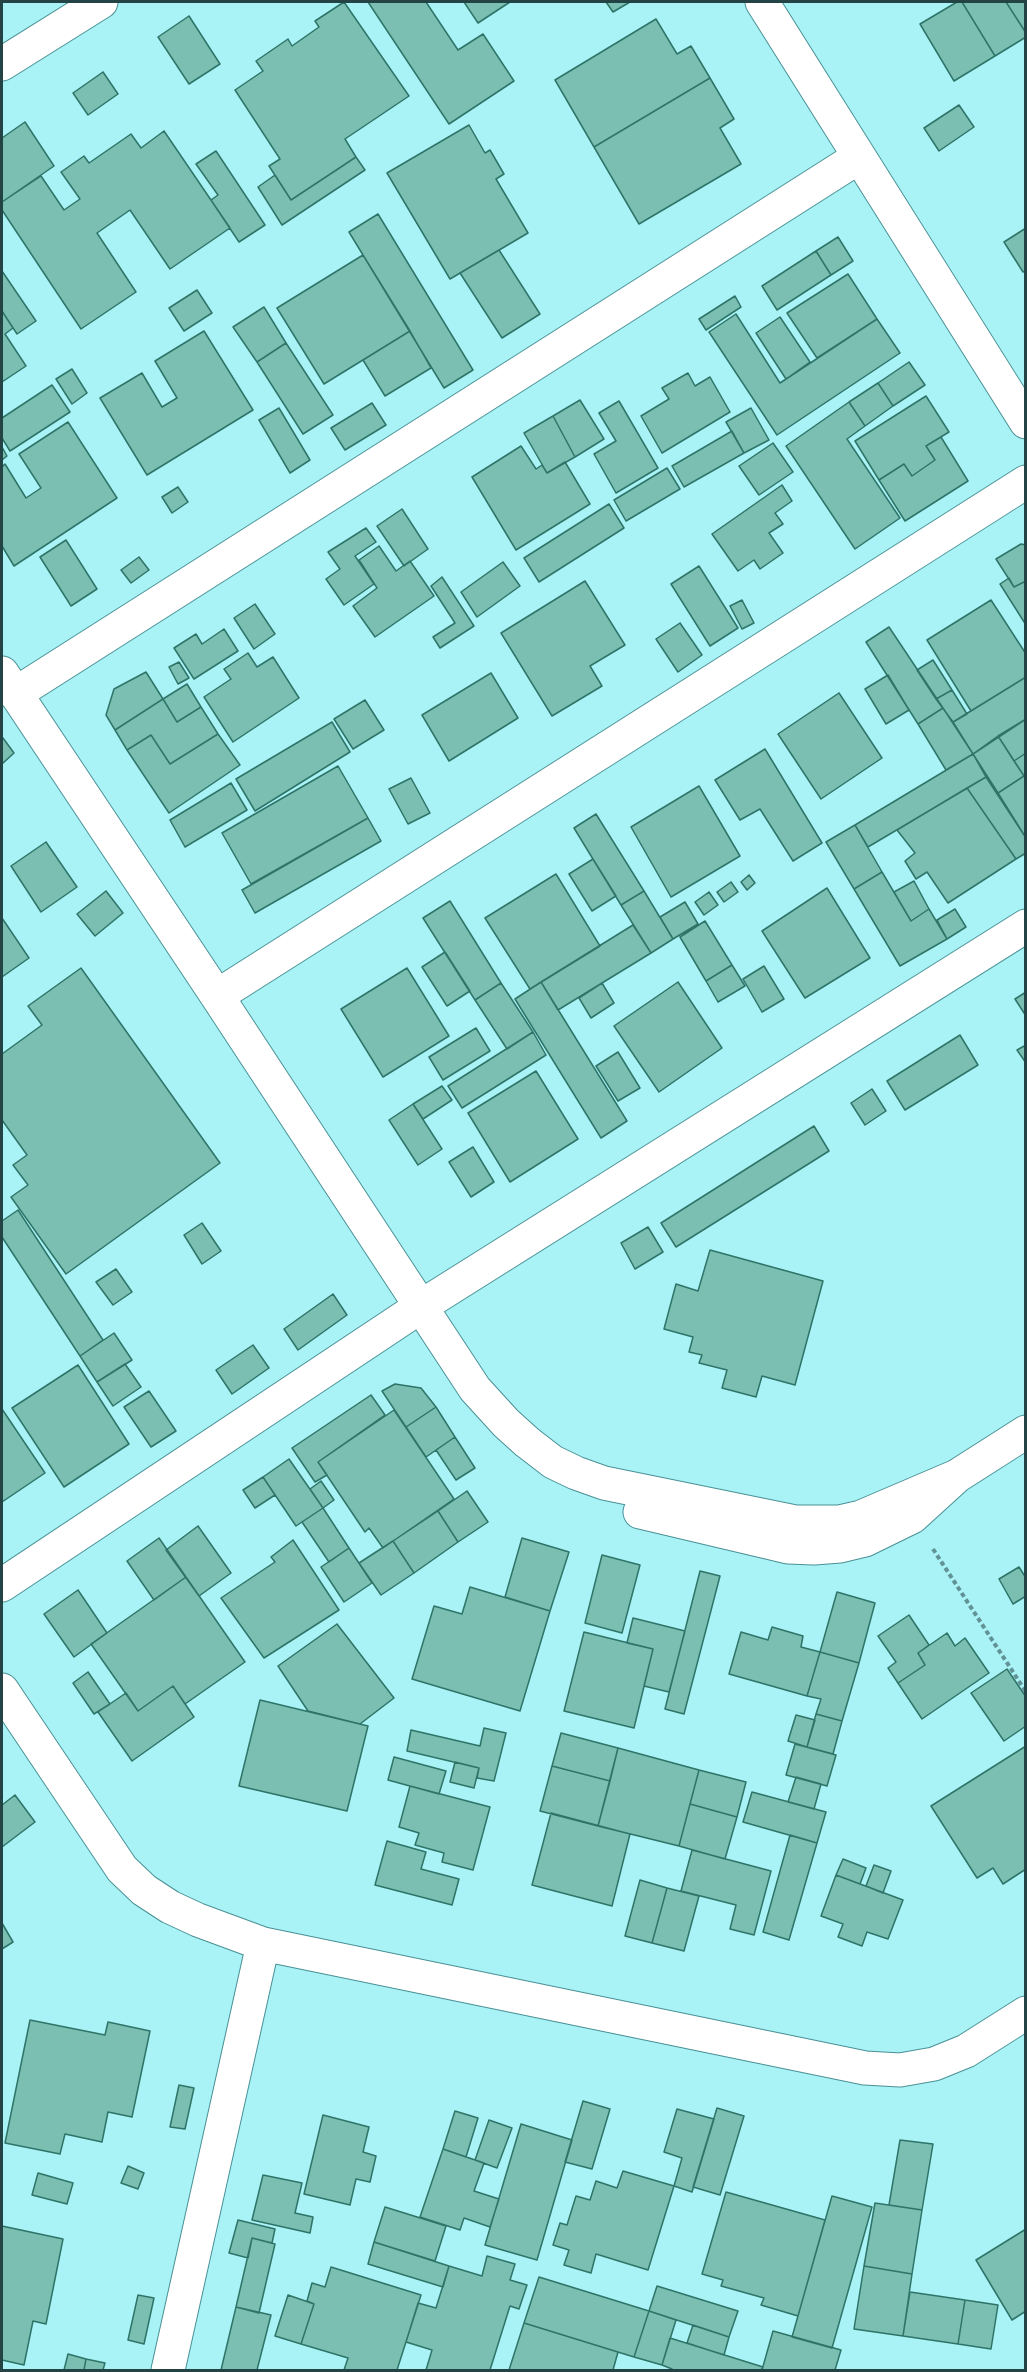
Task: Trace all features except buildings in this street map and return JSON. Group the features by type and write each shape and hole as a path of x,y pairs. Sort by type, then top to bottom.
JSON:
{"street":[{"path":"2,64 101,2"},
{"path":"762,2 1026,422"},
{"path":"859,157 8,683 475,1389 495,1432 514,1456 537,1476 563,1491 592,1502 795,1522 839,1522 877,1511 957,1476 1026,1432"},
{"path":"217,996 1026,482"},
{"path":"2,1585 420,1307 1026,926"},
{"path":"696,1513 788,1546 814,1548 840,1546 865,1540 912,1517 957,1476"},
{"path":"2,1690 122,1869 144,1890 170,1907 263,1944 865,2068 900,2070 934,2064 966,2051 1026,2013"},
{"path":"168,2370 263,1944"}],"path":[{"path":"912,1517 1026,1692"}]}
